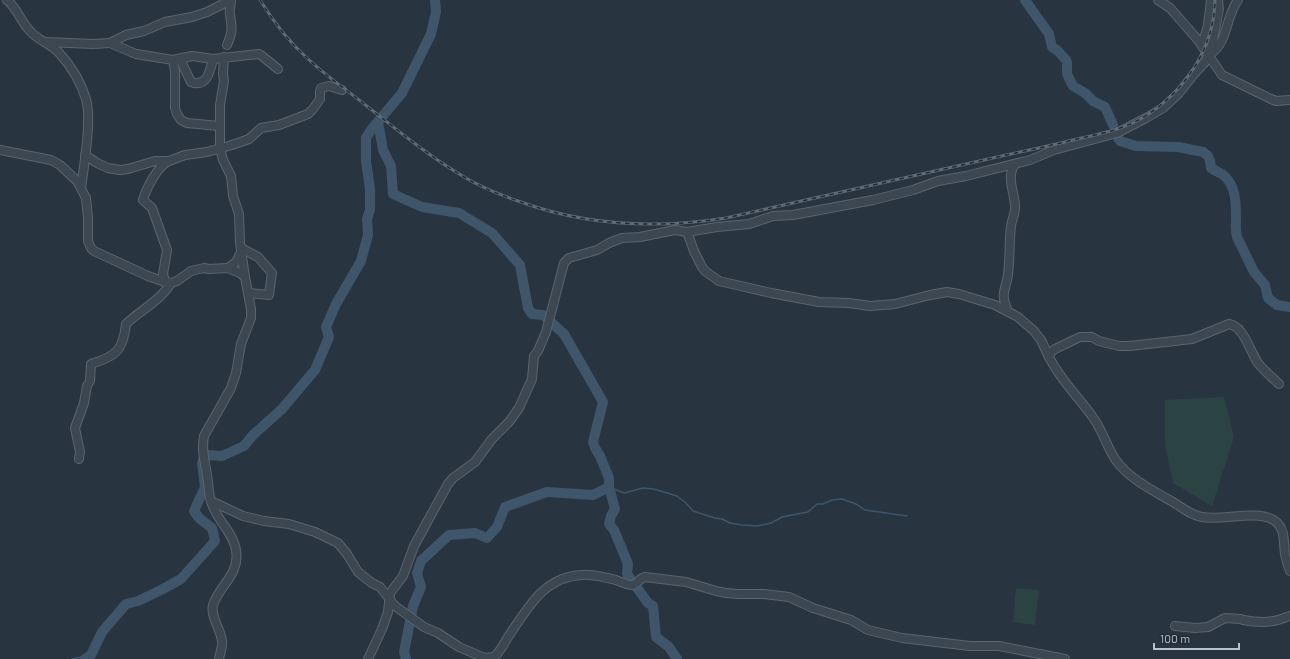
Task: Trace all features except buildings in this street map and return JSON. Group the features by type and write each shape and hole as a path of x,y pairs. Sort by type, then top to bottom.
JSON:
{"street":[{"path":"8,0 30,32 55,48 66,60 86,100 88,118 86,155 81,188"},
{"path":"1158,0 1170,8 1202,46 1222,74 1271,100 1290,100"},
{"path":"1202,46 1208,25 1211,0"},
{"path":"1208,56 1219,9 1218,0"},
{"path":"368,659 388,612 390,593 404,576 414,546 448,484 452,478 475,462 492,439 510,422 519,408 532,379 534,356 538,351 546,332 564,263 569,258 597,250 622,238 640,237 675,230 687,232 716,227 749,224 773,216 793,215 866,202 913,190 938,181 966,176 1030,160 1054,150 1117,133 1163,108 1179,93 1208,56 1218,48 1225,36 1234,5 1238,0"},
{"path":"44,42 93,44 110,43 126,35 144,31 165,22 192,17 207,12 229,1 232,30 227,45"},
{"path":"110,43 136,54 176,60 192,56 213,59 259,54 278,69"},
{"path":"220,659 223,643 212,607 223,585 234,571 237,559 236,548 230,532 212,507 208,493 203,442 204,436 222,406 234,380 240,349 251,314 249,293 241,250 239,214 233,196 231,176 223,160 220,148 219,126 220,105 224,81 224,57"},
{"path":"176,60 191,82 197,83 202,82 207,77 213,59"},
{"path":"176,60 175,108 177,114 181,120 187,122 219,126"},
{"path":"168,283 163,274 167,250 152,208 143,200 157,171 169,161 185,155 207,152 249,140 261,128 279,125 308,114 320,98 320,91 322,88 329,86 342,90"},
{"path":"0,150 51,160 60,165 77,181 86,201 88,242 94,251 111,260 168,283 177,281 196,269 228,268 245,277"},
{"path":"86,155 97,164 114,170 128,169 155,162 169,161"},
{"path":"1008,311 1003,297 1004,287 1008,275 1010,232 1015,211 1010,181 1010,170 1015,164"},
{"path":"687,232 702,267 705,271 720,281 819,302 849,303 870,306 895,304 947,292 978,299 1008,311 1034,331 1041,340 1063,381 1097,422 1114,457 1119,464 1137,481 1194,514 1211,518 1252,516 1265,517 1275,521 1282,530 1287,533 1285,554 1290,571"},
{"path":"228,268 236,262 241,250"},
{"path":"241,250 258,257 272,273 269,295 249,293"},
{"path":"79,459 80,452 75,428 84,403 87,386 90,381 92,364 105,359 117,351 124,339 126,324 161,296 168,283"},
{"path":"1049,357 1051,352 1055,349 1080,337 1092,337 1099,341 1119,346 1130,346 1192,339 1229,324 1234,324 1250,347 1257,362 1279,384"},
{"path":"211,501 243,516 264,521 289,524 316,532 338,543 358,572 372,584 380,587 395,606 424,627 438,633 459,647 485,658 490,658 497,655 539,594 549,585 570,575 589,574 614,579 631,585 645,576 686,582 726,593 764,594 789,597 813,608 851,620 868,630 902,638 970,646 999,646 1065,659"},
{"path":"1175,626 1195,628 1208,627 1225,618 1241,618 1247,621 1268,621 1278,620 1290,616"}],"green space":[{"path":"1224,397 1234,437 1212,506 1173,483 1165,445 1165,400"},
{"path":"1016,588 1039,590 1035,625 1013,622"}],"waterway":[{"path":"85,659 91,655 102,632 126,604 138,601 181,579 215,541 212,528 199,518 194,511 205,487 202,463 204,457 208,455 222,456 244,446 253,435 282,409 315,370 329,337 326,327 336,304 361,261 368,235 367,219 370,210 370,189 366,161 366,138 402,93 431,34 436,12 435,0"},
{"path":"1025,0 1049,34 1052,47 1066,60 1067,74 1073,86 1085,93 1093,101 1105,107 1113,125"},
{"path":"378,122 383,150 391,166 393,194 422,207 459,213 492,233 520,265 528,308 532,314 543,315 564,334 603,402 593,442 609,478 609,487 615,509 609,524 614,530 628,564 627,574 648,603 653,606 656,637 669,647 677,659"},
{"path":"1118,138 1120,141 1136,146 1178,147 1203,152 1208,156 1211,168 1227,178 1233,188 1237,237 1254,272 1265,285 1268,298 1277,305 1290,307"},
{"path":"609,487 624,493 643,488 654,489 677,496 693,511 722,519 730,523 742,525 757,526 771,523 782,517 808,512 817,504 842,499 856,504 865,510 907,516"},
{"path":"406,659 404,652 413,606 421,587 417,573 421,561 449,535 475,533 487,538 497,527 505,507 547,492 593,495 609,487"},
{"path":"72,659 91,655"}],"railway":[{"path":"260,0 287,38 314,65 440,162 472,182 518,201 569,216 621,223 647,224 674,224 726,218 1050,145 1126,126 1157,108 1171,96 1194,68 1203,52 1209,36 1215,0"}]}
